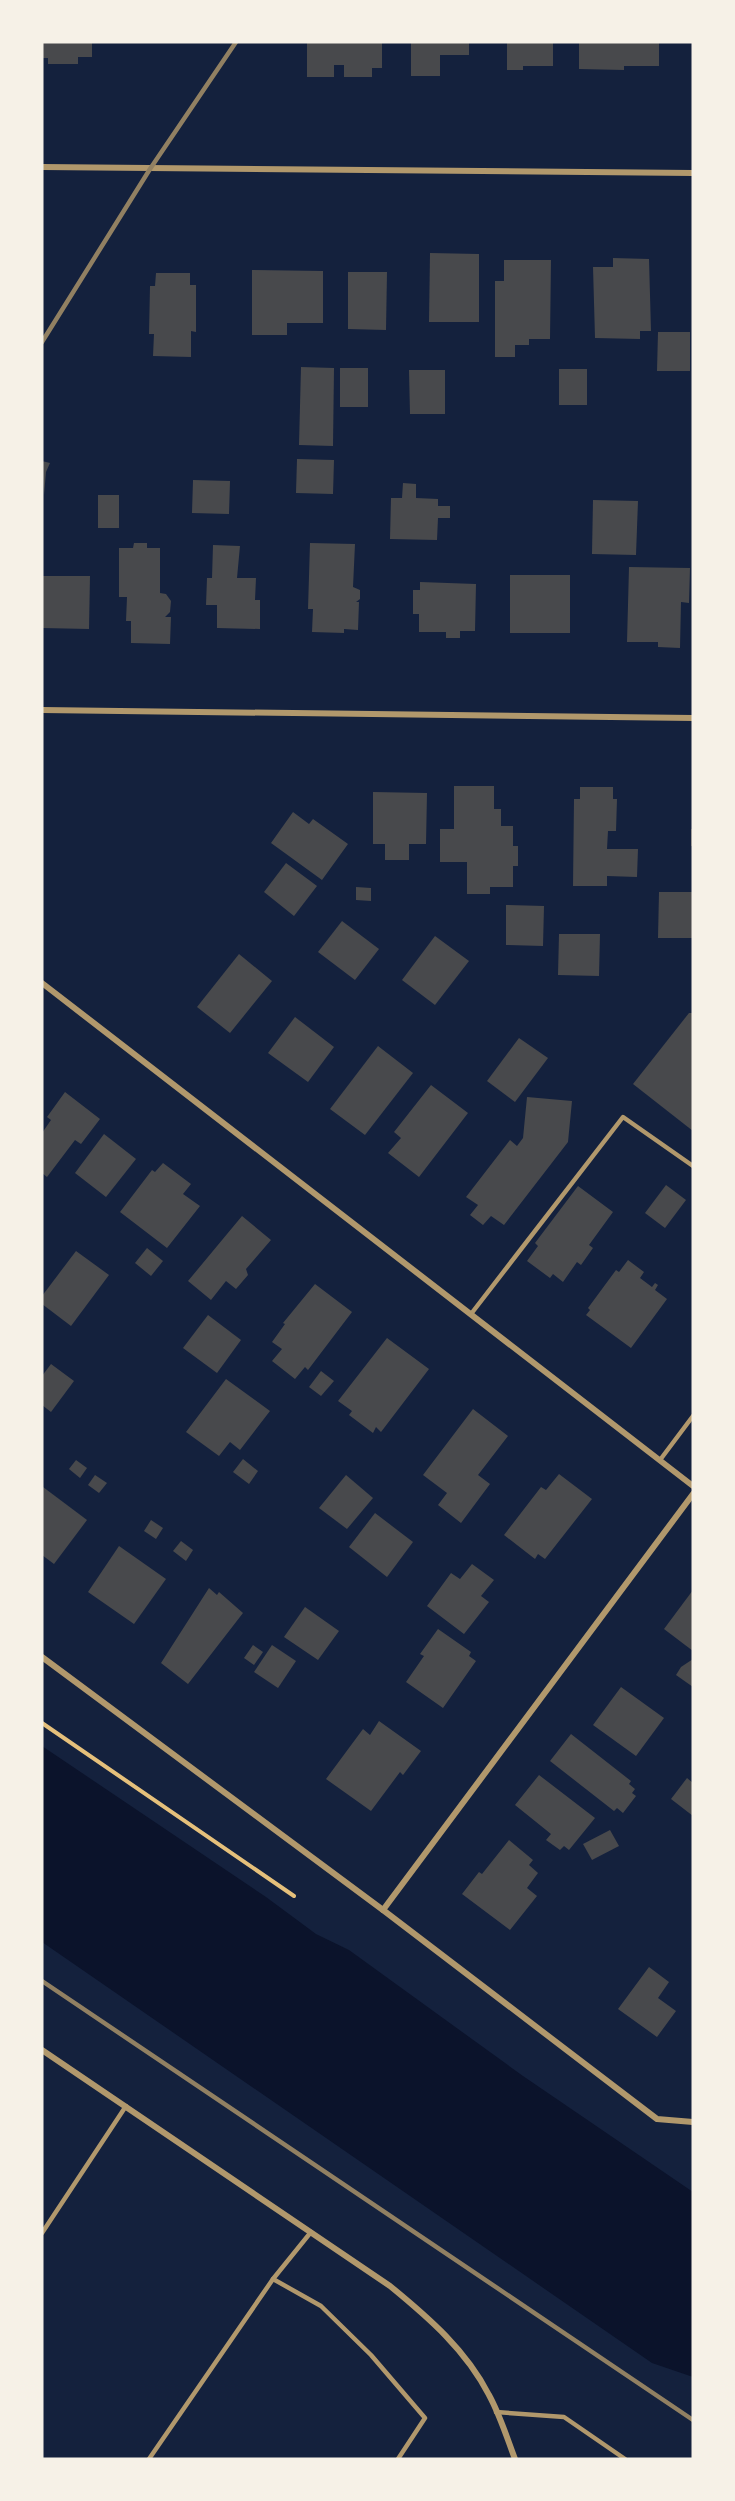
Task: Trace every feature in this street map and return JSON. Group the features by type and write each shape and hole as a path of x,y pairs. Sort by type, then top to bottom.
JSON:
{"street":[{"path":"42,167 693,173"},
{"path":"42,710 693,718"},
{"path":"42,983 693,1486"},
{"path":"383,1910 693,1494"},
{"path":"42,1657 383,1910 657,2119 693,2122"},
{"path":"42,2049 390,2286 431,2319 461,2351 490,2395 516,2459"}],"lane":[{"path":"471,1314 623,1117 693,1166"},
{"path":"660,1461 693,1416"},
{"path":"42,2233 126,2106"},
{"path":"149,2459 273,2279 311,2232"},
{"path":"273,2279 321,2306 371,2355 425,2418 398,2459"},
{"path":"496,2412 564,2417 626,2459"}],"path":[{"path":"42,1723 294,1896"}],"water":[{"path":"42,1746 266,1897 316,1934 349,1950 523,2076 693,2192 693,2377 652,2363 42,1942"}],"building":[{"path":"42,42 92,42 92,57 78,57 78,64 48,64 48,58 42,58"},
{"path":"307,42 382,42 382,68 372,68 372,77 344,77 344,65 334,65 334,77 307,77"},
{"path":"411,42 469,42 469,55 440,55 440,76 411,76"},
{"path":"507,42 553,42 553,66 523,66 523,70 507,70"},
{"path":"579,42 659,42 659,66 624,66 624,70 579,69"},
{"path":"430,253 479,254 479,322 429,322"},
{"path":"613,258 649,259 651,331 640,331 640,339 595,338 593,267 613,267"},
{"path":"504,260 551,260 550,339 529,339 529,345 515,345 515,357 495,357 495,281 504,281"},
{"path":"252,270 323,271 323,323 287,323 287,335 252,335"},
{"path":"348,272 387,272 386,330 348,329"},
{"path":"156,273 190,273 190,285 196,285 196,332 191,331 191,357 153,356 154,334 149,334 150,286 155,286"},
{"path":"658,332 690,332 690,371 657,371"},
{"path":"301,367 334,368 333,446 299,445"},
{"path":"340,368 368,368 368,407 340,407"},
{"path":"559,369 587,369 587,405 559,405"},
{"path":"409,370 445,370 445,414 410,414"},
{"path":"297,459 334,460 333,494 296,493"},
{"path":"42,461 50,463 46,472 44,495"},
{"path":"193,480 230,481 229,514 192,513"},
{"path":"403,483 416,484 416,498 438,499 438,506 450,506 450,518 438,518 437,540 390,539 391,498 402,498"},
{"path":"98,495 119,495 119,528 98,528"},
{"path":"593,500 638,501 636,555 592,554"},
{"path":"134,543 147,543 147,548 160,548 160,593 166,594 171,601 170,612 165,617 171,617 170,644 131,643 131,621 126,621 127,597 119,597 119,548 133,548"},
{"path":"310,543 355,544 353,587 360,590 360,599 356,602 359,602 358,630 344,629 344,633 312,632 313,609 308,609"},
{"path":"213,545 240,546 237,578 256,578 255,600 260,600 260,629 217,628 217,605 206,605 207,578 212,578"},
{"path":"629,567 690,568 689,603 681,602 680,648 658,647 658,642 627,642"},
{"path":"510,575 570,575 570,633 510,633"},
{"path":"42,576 90,576 89,629 42,628"},
{"path":"420,582 476,584 475,631 460,631 460,638 446,638 446,632 419,632 419,614 413,614 413,590 420,590"},
{"path":"454,786 494,786 494,809 501,809 501,826 513,826 513,846 518,846 518,866 513,866 513,887 490,887 490,894 467,894 467,862 440,862 440,829 454,829"},
{"path":"580,787 613,787 613,799 617,799 616,831 608,831 607,849 638,849 637,877 607,876 607,886 573,886 574,799 580,799"},
{"path":"373,792 427,793 426,844 409,844 409,860 385,860 385,844 373,844"},
{"path":"293,812 309,824 313,819 348,844 322,880 271,843"},
{"path":"691,829 693,829 693,846 691,846"},
{"path":"286,863 317,886 294,916 264,892"},
{"path":"356,887 371,888 371,901 356,900"},
{"path":"659,892 693,892 693,938 658,938"},
{"path":"506,905 544,906 543,946 506,945"},
{"path":"342,921 379,949 355,980 318,952"},
{"path":"559,934 600,934 599,976 558,975"},
{"path":"435,936 469,961 435,1005 402,980"},
{"path":"239,954 272,981 230,1033 197,1007"},
{"path":"689,1013 693,1013 693,1131 633,1084"},
{"path":"295,1017 334,1047 308,1082 268,1053"},
{"path":"519,1038 548,1058 515,1102 487,1081"},
{"path":"378,1046 413,1073 365,1135 330,1109"},
{"path":"431,1085 468,1113 419,1177 388,1153 401,1138 394,1132"},
{"path":"65,1092 100,1119 81,1144 75,1140 47,1177 42,1173 42,1133 51,1120 47,1117"},
{"path":"527,1097 572,1101 568,1142 504,1225 491,1216 483,1225 470,1215 478,1205 466,1197 510,1140 517,1146 523,1138"},
{"path":"104,1134 136,1159 106,1197 75,1173"},
{"path":"163,1163 191,1184 183,1194 200,1206 167,1248 120,1212 152,1170 155,1172"},
{"path":"666,1185 686,1200 665,1228 645,1213"},
{"path":"578,1186 613,1212 589,1245 593,1248 581,1265 577,1262 563,1282 553,1274 550,1278 527,1261 538,1246 535,1243"},
{"path":"242,1216 271,1240 246,1269 248,1275 236,1289 226,1281 211,1300 188,1281"},
{"path":"147,1248 163,1261 151,1276 135,1263"},
{"path":"76,1251 109,1275 71,1326 42,1304 42,1296"},
{"path":"628,1260 644,1272 640,1278 652,1287 655,1283 658,1285 655,1290 667,1299 631,1348 586,1315 590,1310 588,1308 616,1270 619,1272"},
{"path":"315,1284 352,1312 308,1370 305,1367 295,1379 272,1361 282,1349 272,1342 285,1324 283,1323"},
{"path":"208,1315 241,1340 217,1373 183,1348"},
{"path":"387,1338 429,1369 381,1432 376,1427 373,1433 349,1415 352,1411 338,1401"},
{"path":"51,1364 74,1381 51,1412 42,1405 42,1376"},
{"path":"321,1371 334,1381 321,1396 309,1387"},
{"path":"226,1379 270,1411 240,1450 230,1442 219,1456 186,1432"},
{"path":"473,1409 508,1436 478,1475 490,1484 461,1523 438,1505 447,1493 423,1475"},
{"path":"243,1459 258,1471 249,1484 233,1472"},
{"path":"76,1460 87,1468 80,1478 69,1469"},
{"path":"559,1474 592,1499 545,1559 538,1554 535,1559 504,1535 541,1487 546,1490"},
{"path":"95,1475 107,1483 99,1493 88,1485"},
{"path":"346,1475 373,1498 347,1529 319,1508"},
{"path":"43,1487 87,1520 54,1564 42,1555"},
{"path":"375,1513 413,1542 387,1577 349,1547"},
{"path":"151,1520 163,1528 156,1539 144,1531"},
{"path":"181,1541 193,1550 186,1561 173,1551"},
{"path":"119,1546 166,1579 134,1624 88,1592"},
{"path":"472,1564 494,1580 481,1596 489,1602 464,1634 427,1606 451,1573 460,1579"},
{"path":"209,1588 217,1595 219,1592 243,1613 188,1684 161,1663"},
{"path":"693,1590 693,1651 664,1629"},
{"path":"305,1607 339,1631 318,1660 284,1637"},
{"path":"438,1629 471,1652 469,1656 476,1661 443,1708 406,1682 424,1656 420,1654"},
{"path":"253,1645 263,1652 254,1665 244,1658"},
{"path":"272,1645 296,1661 278,1688 254,1672"},
{"path":"693,1659 693,1687 676,1675 681,1667"},
{"path":"621,1687 664,1718 636,1756 593,1725"},
{"path":"379,1721 421,1751 403,1775 400,1772 371,1811 326,1779 363,1729 370,1735"},
{"path":"571,1734 631,1781 629,1784 635,1789 632,1793 636,1796 623,1813 617,1808 614,1811 550,1761"},
{"path":"539,1775 595,1818 569,1850 564,1846 560,1850 546,1840 551,1834 515,1805"},
{"path":"687,1778 693,1783 693,1816 671,1799"},
{"path":"610,1830 619,1846 592,1860 583,1844"},
{"path":"509,1840 533,1860 529,1865 538,1873 527,1888 537,1896 510,1930 462,1894 479,1872 482,1874"},
{"path":"649,1967 669,1982 658,1998 676,2011 657,2037 618,2009"}],"railway":[{"path":"42,342 150,169 236,42"},
{"path":"42,1981 693,2420"}]}
